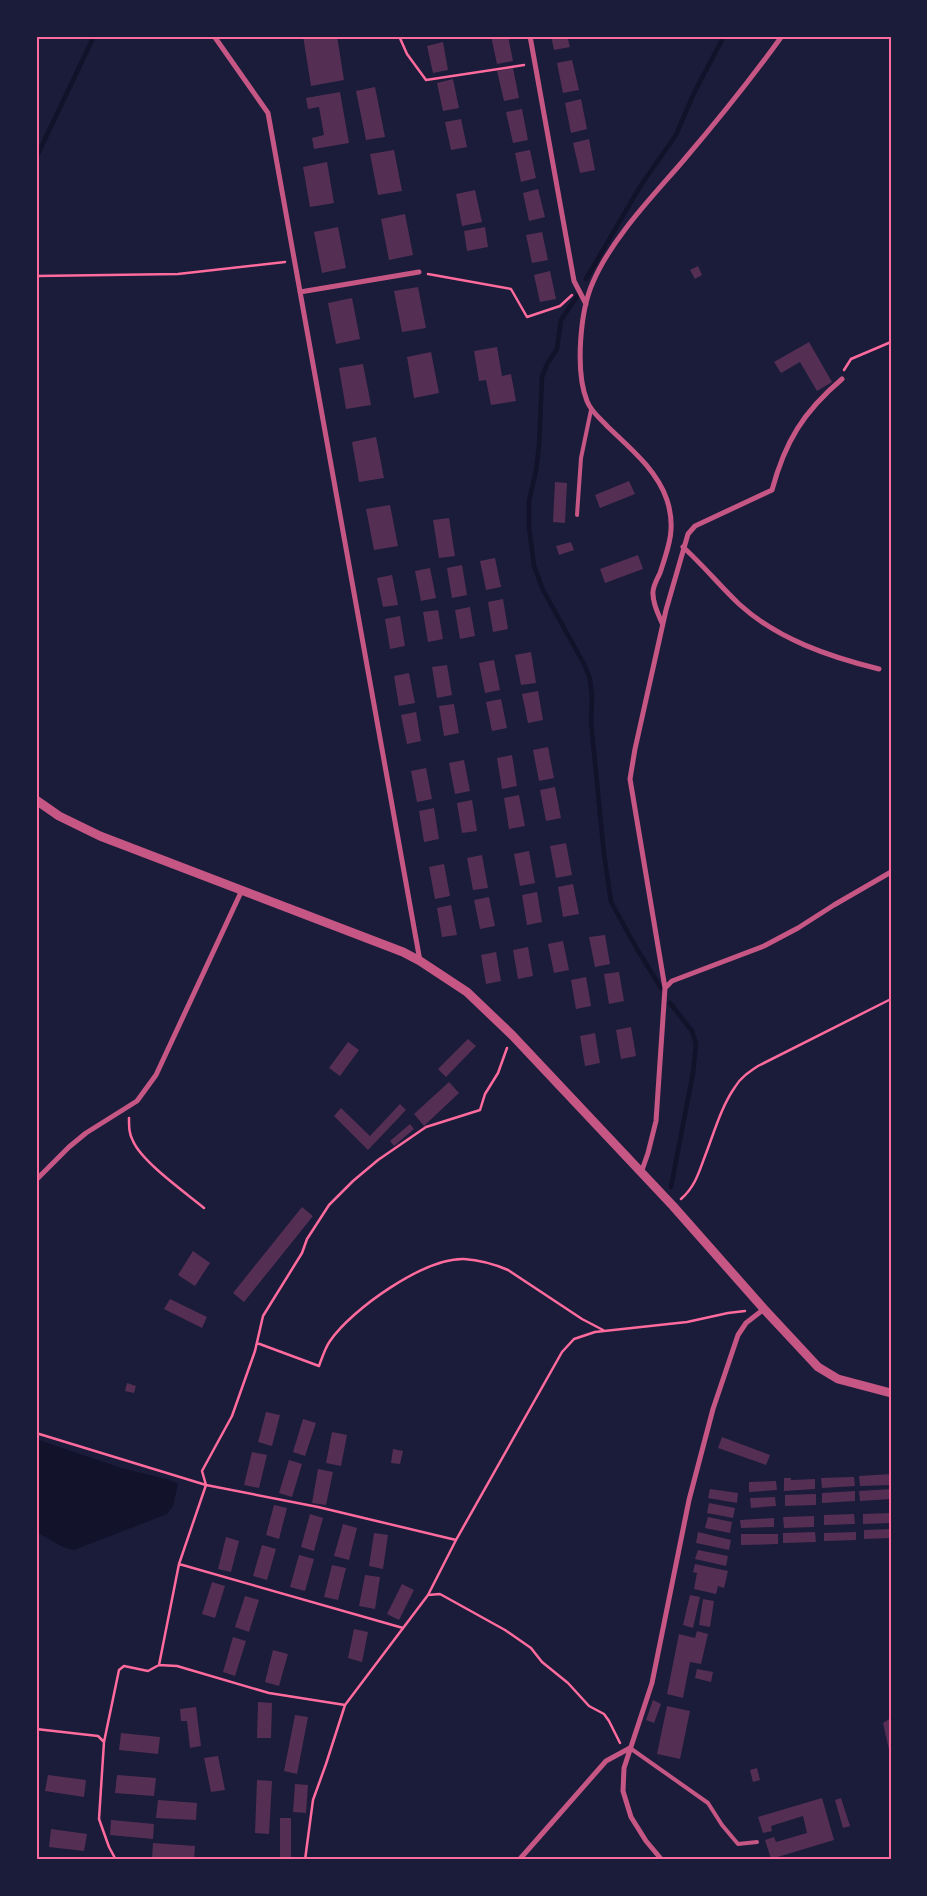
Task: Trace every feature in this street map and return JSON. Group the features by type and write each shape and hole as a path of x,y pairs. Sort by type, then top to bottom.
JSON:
{"street":[{"path":"214,36 268,113 420,961"},
{"path":"530,36 574,281 586,304"},
{"path":"662,624 655,607 652,592 672,534 672,518 667,498 654,475 635,452 591,410 586,400 582,378 581,353 588,294 594,280 626,229 728,108 782,36"},
{"path":"300,292 420,272"},
{"path":"640,1174 648,1153 656,1121 666,988 630,779 634,749 662,624 688,534 695,526 772,490 778,468 790,439 822,396 842,380"},
{"path":"683,547 739,604 760,621 786,636 842,660 879,670"},
{"path":"36,800 60,816 100,836 378,942 420,961 467,992 564,1089 640,1174 673,1206 818,1367 838,1379 891,1393"},
{"path":"666,988 672,981 764,946 798,928 891,872"},
{"path":"36,1180 68,1147 86,1133 137,1101 156,1075 242,890"},
{"path":"662,1860 646,1841 631,1817 623,1791 624,1768 652,1683 689,1500 713,1409 738,1335 746,1323 764,1309"},
{"path":"518,1860 606,1761 630,1748"}],"lane":[{"path":"577,515 582,458 591,410"},
{"path":"630,1748 708,1803 738,1844 757,1842"}],"path":[{"path":"399,36 407,54 426,80 536,63"},
{"path":"36,276 178,274 294,260"},
{"path":"420,272 511,289 528,317 560,306 579,290"},
{"path":"842,380 844,369 850,359 891,342"},
{"path":"673,1206 691,1191 716,1125 734,1087 744,1076 758,1066 891,999"},
{"path":"159,1665 179,1564 206,1485 202,1471 232,1416 257,1343 263,1316 302,1254 306,1239 329,1205 378,1160 426,1127 480,1110 485,1094 498,1073 512,1035"},
{"path":"129,1107 129,1130 133,1142 141,1155 204,1208"},
{"path":"257,1343 319,1366 329,1342 347,1321 369,1301 421,1270 462,1259 496,1265 508,1270 582,1319 605,1331"},
{"path":"305,1860 313,1800 344,1705 428,1595 456,1540 562,1352 574,1339 605,1331 687,1322 728,1313 764,1309"},
{"path":"36,1433 206,1485 318,1507 456,1540"},
{"path":"179,1564 403,1628"},
{"path":"428,1595 440,1594 505,1630 531,1648 542,1662 568,1683 589,1706 604,1714 609,1720 619,1742 630,1748"},
{"path":"116,1860 108,1847 99,1819 104,1742 119,1670 124,1666 148,1671 159,1665 177,1666 269,1694 344,1705"},
{"path":"36,1729 98,1736 104,1742"}],"shaded area":[{"path":"36,1439 121,1468 170,1480 178,1484 173,1506 167,1514 74,1550 63,1547 36,1532"}],"building":[{"path":"303,36 337,36 344,80 311,86"},
{"path":"491,36 508,36 513,61 497,64"},
{"path":"551,36 567,36 570,47 554,50"},
{"path":"443,42 448,70 433,73 427,46"},
{"path":"572,60 579,90 563,93 557,63"},
{"path":"513,68 519,98 504,101 497,71"},
{"path":"453,79 459,108 443,111 437,83"},
{"path":"375,87 385,137 366,140 356,91"},
{"path":"340,92 349,143 314,149 312,138 324,135 319,107 308,109 306,98"},
{"path":"581,99 587,129 571,133 565,103"},
{"path":"522,109 528,140 513,143 506,112"},
{"path":"461,119 467,147 451,150 445,122"},
{"path":"589,139 595,170 580,173 573,143"},
{"path":"394,150 402,191 378,195 370,154"},
{"path":"530,150 536,178 521,182 515,153"},
{"path":"327,162 334,203 310,207 303,167"},
{"path":"538,189 545,217 529,221 523,193"},
{"path":"475,190 482,222 462,226 456,194"},
{"path":"405,214 413,255 389,260 381,219"},
{"path":"338,227 346,268 322,273 314,232"},
{"path":"485,227 488,247 467,251 464,231"},
{"path":"542,232 548,260 532,263 526,235"},
{"path":"698,266 702,275 695,279 690,270"},
{"path":"550,271 556,299 540,302 534,275"},
{"path":"418,287 426,328 402,332 394,291"},
{"path":"352,298 360,339 336,344 328,303"},
{"path":"809,342 832,382 817,391 800,362 781,373 774,362"},
{"path":"497,347 502,376 511,374 516,401 491,405 486,380 479,381 474,351"},
{"path":"431,352 439,393 414,398 407,357"},
{"path":"363,364 371,405 346,409 339,368"},
{"path":"376,437 384,478 359,482 352,442"},
{"path":"629,481 635,494 600,508 595,495"},
{"path":"555,482 567,483 565,523 553,522"},
{"path":"390,505 398,546 374,550 366,509"},
{"path":"449,518 455,556 439,558 433,520"},
{"path":"571,542 574,550 559,555 556,546"},
{"path":"638,555 643,569 605,583 600,569"},
{"path":"495,558 501,587 486,590 480,561"},
{"path":"462,565 467,595 452,598 447,568"},
{"path":"430,568 436,598 421,601 415,571"},
{"path":"392,575 398,605 383,607 377,578"},
{"path":"503,599 508,629 493,632 488,602"},
{"path":"470,607 475,636 460,639 455,610"},
{"path":"438,610 443,639 428,642 423,612"},
{"path":"400,616 405,646 390,649 385,619"},
{"path":"531,652 536,683 521,685 515,655"},
{"path":"494,660 500,690 485,693 479,663"},
{"path":"447,665 452,695 437,698 432,667"},
{"path":"409,673 415,703 399,706 394,676"},
{"path":"538,691 543,720 528,723 522,694"},
{"path":"501,699 507,728 492,731 486,702"},
{"path":"454,704 459,733 444,736 439,706"},
{"path":"416,712 421,741 407,744 401,715"},
{"path":"548,747 554,778 539,781 533,750"},
{"path":"512,755 517,786 502,789 497,758"},
{"path":"464,760 470,791 455,794 449,763"},
{"path":"426,768 432,799 417,802 411,771"},
{"path":"555,787 561,818 546,821 540,790"},
{"path":"519,795 525,826 509,829 504,798"},
{"path":"472,800 477,831 462,833 457,803"},
{"path":"434,808 439,839 424,842 419,811"},
{"path":"566,843 572,875 556,878 550,846"},
{"path":"529,851 535,883 520,886 514,854"},
{"path":"482,855 488,888 473,890 467,858"},
{"path":"444,864 450,896 435,899 429,867"},
{"path":"573,884 579,914 563,917 558,887"},
{"path":"537,892 542,922 527,925 522,895"},
{"path":"489,897 495,926 480,929 474,900"},
{"path":"451,905 457,935 442,937 437,908"},
{"path":"605,935 610,964 595,967 589,937"},
{"path":"563,941 569,970 554,973 548,944"},
{"path":"528,947 533,976 518,979 513,950"},
{"path":"496,952 501,981 486,984 481,955"},
{"path":"619,972 624,1001 609,1004 604,974"},
{"path":"586,977 591,1006 576,1009 571,980"},
{"path":"631,1027 636,1056 621,1059 616,1030"},
{"path":"595,1033 600,1063 585,1066 580,1036"},
{"path":"468,1039 476,1046 446,1077 438,1069"},
{"path":"348,1042 359,1050 340,1076 329,1068"},
{"path":"449,1082 459,1093 424,1126 414,1114"},
{"path":"400,1104 406,1110 368,1150 334,1116 341,1108 370,1136"},
{"path":"410,1124 414,1129 394,1146 390,1141"},
{"path":"302,1207 313,1216 244,1302 233,1293"},
{"path":"193,1251 210,1263 195,1286 178,1275"},
{"path":"170,1299 207,1317 202,1328 164,1309"},
{"path":"127,1383 136,1386 134,1393 125,1391"},
{"path":"266,1412 280,1415 272,1446 258,1442"},
{"path":"303,1419 316,1423 305,1456 293,1452"},
{"path":"332,1432 347,1435 341,1466 326,1463"},
{"path":"722,1437 770,1455 766,1465 718,1448"},
{"path":"393,1449 403,1451 400,1464 391,1463"},
{"path":"252,1452 267,1455 259,1488 244,1485"},
{"path":"289,1460 302,1464 292,1497 279,1493"},
{"path":"318,1469 333,1472 326,1505 312,1503"},
{"path":"891,1474 891,1485 860,1486 859,1476"},
{"path":"854,1477 855,1486 822,1488 821,1478"},
{"path":"784,1478 791,1478 791,1480 815,1479 815,1489 784,1491"},
{"path":"776,1481 777,1490 749,1492 749,1482"},
{"path":"710,1489 738,1493 737,1503 708,1498"},
{"path":"891,1489 891,1499 860,1501 859,1491"},
{"path":"855,1491 855,1501 822,1503 822,1493"},
{"path":"816,1494 816,1505 785,1506 785,1495"},
{"path":"775,1497 776,1506 751,1508 750,1498"},
{"path":"709,1503 735,1508 733,1518 707,1513"},
{"path":"274,1505 287,1508 279,1539 266,1535"},
{"path":"891,1513 891,1523 863,1524 863,1514"},
{"path":"310,1514 323,1518 314,1551 301,1547"},
{"path":"854,1514 855,1524 824,1525 824,1515"},
{"path":"814,1516 814,1527 784,1528 783,1517"},
{"path":"708,1517 732,1522 730,1533 705,1528"},
{"path":"774,1518 774,1527 741,1528 740,1520"},
{"path":"343,1524 357,1528 349,1560 334,1556"},
{"path":"891,1529 891,1538 864,1539 864,1530"},
{"path":"698,1532 731,1540 729,1550 696,1543"},
{"path":"815,1532 816,1542 783,1543 783,1533"},
{"path":"856,1532 856,1540 824,1541 824,1533"},
{"path":"374,1533 388,1535 383,1569 369,1566"},
{"path":"741,1534 778,1534 778,1544 741,1545"},
{"path":"226,1537 239,1541 231,1572 218,1569"},
{"path":"262,1545 276,1549 267,1580 253,1576"},
{"path":"698,1550 728,1556 726,1566 695,1559"},
{"path":"299,1555 314,1559 305,1591 290,1587"},
{"path":"695,1564 728,1571 724,1588 718,1586 716,1594 694,1589 697,1573 693,1572"},
{"path":"332,1565 346,1568 338,1600 324,1597"},
{"path":"365,1575 380,1577 375,1609 359,1606"},
{"path":"212,1582 225,1586 215,1618 202,1614"},
{"path":"402,1584 414,1590 399,1620 387,1614"},
{"path":"690,1595 700,1597 693,1628 683,1625"},
{"path":"245,1596 259,1600 249,1632 235,1627"},
{"path":"703,1599 714,1601 710,1627 699,1625"},
{"path":"354,1629 368,1632 362,1662 348,1658"},
{"path":"697,1631 708,1634 701,1664 690,1662 683,1698 667,1694 679,1634 695,1638"},
{"path":"233,1637 246,1641 235,1676 223,1672"},
{"path":"273,1650 288,1654 279,1686 265,1682"},
{"path":"697,1669 713,1672 711,1682 695,1678"},
{"path":"653,1700 661,1704 654,1723 646,1720"},
{"path":"258,1702 272,1703 271,1738 257,1738"},
{"path":"667,1706 690,1711 680,1759 657,1754"},
{"path":"196,1707 201,1746 190,1748 187,1721 181,1721 180,1709"},
{"path":"295,1715 308,1717 297,1774 284,1771"},
{"path":"891,1718 891,1754 890,1754 883,1723"},
{"path":"121,1733 160,1737 158,1754 119,1750"},
{"path":"218,1756 225,1790 211,1792 204,1758"},
{"path":"757,1768 760,1780 753,1782 750,1770"},
{"path":"48,1775 86,1780 84,1797 45,1791"},
{"path":"117,1775 156,1778 154,1796 115,1793"},
{"path":"257,1780 272,1781 269,1834 255,1833"},
{"path":"295,1784 308,1785 306,1813 293,1812"},
{"path":"822,1798 834,1840 771,1859 765,1840 774,1837 776,1842 807,1833 803,1816 771,1826 772,1831 763,1833 758,1817"},
{"path":"841,1798 850,1826 843,1828 835,1800"},
{"path":"158,1800 197,1803 196,1820 156,1818"},
{"path":"280,1818 291,1818 291,1860 280,1860"},
{"path":"111,1820 154,1824 153,1839 110,1835"},
{"path":"51,1829 87,1834 84,1851 49,1847"},
{"path":"153,1843 195,1846 194,1860 152,1858"}],"waterway":[{"path":"36,158 94,36"},
{"path":"586,279 641,185 676,135 694,93 724,36"},
{"path":"578,295 561,320 557,349 547,364 542,377 539,446 536,471 529,501 529,527 534,566 543,590 584,664 590,679 592,697 591,722 604,854 611,902 661,988"},
{"path":"670,1003 692,1031 696,1044 693,1073 671,1187"}]}
